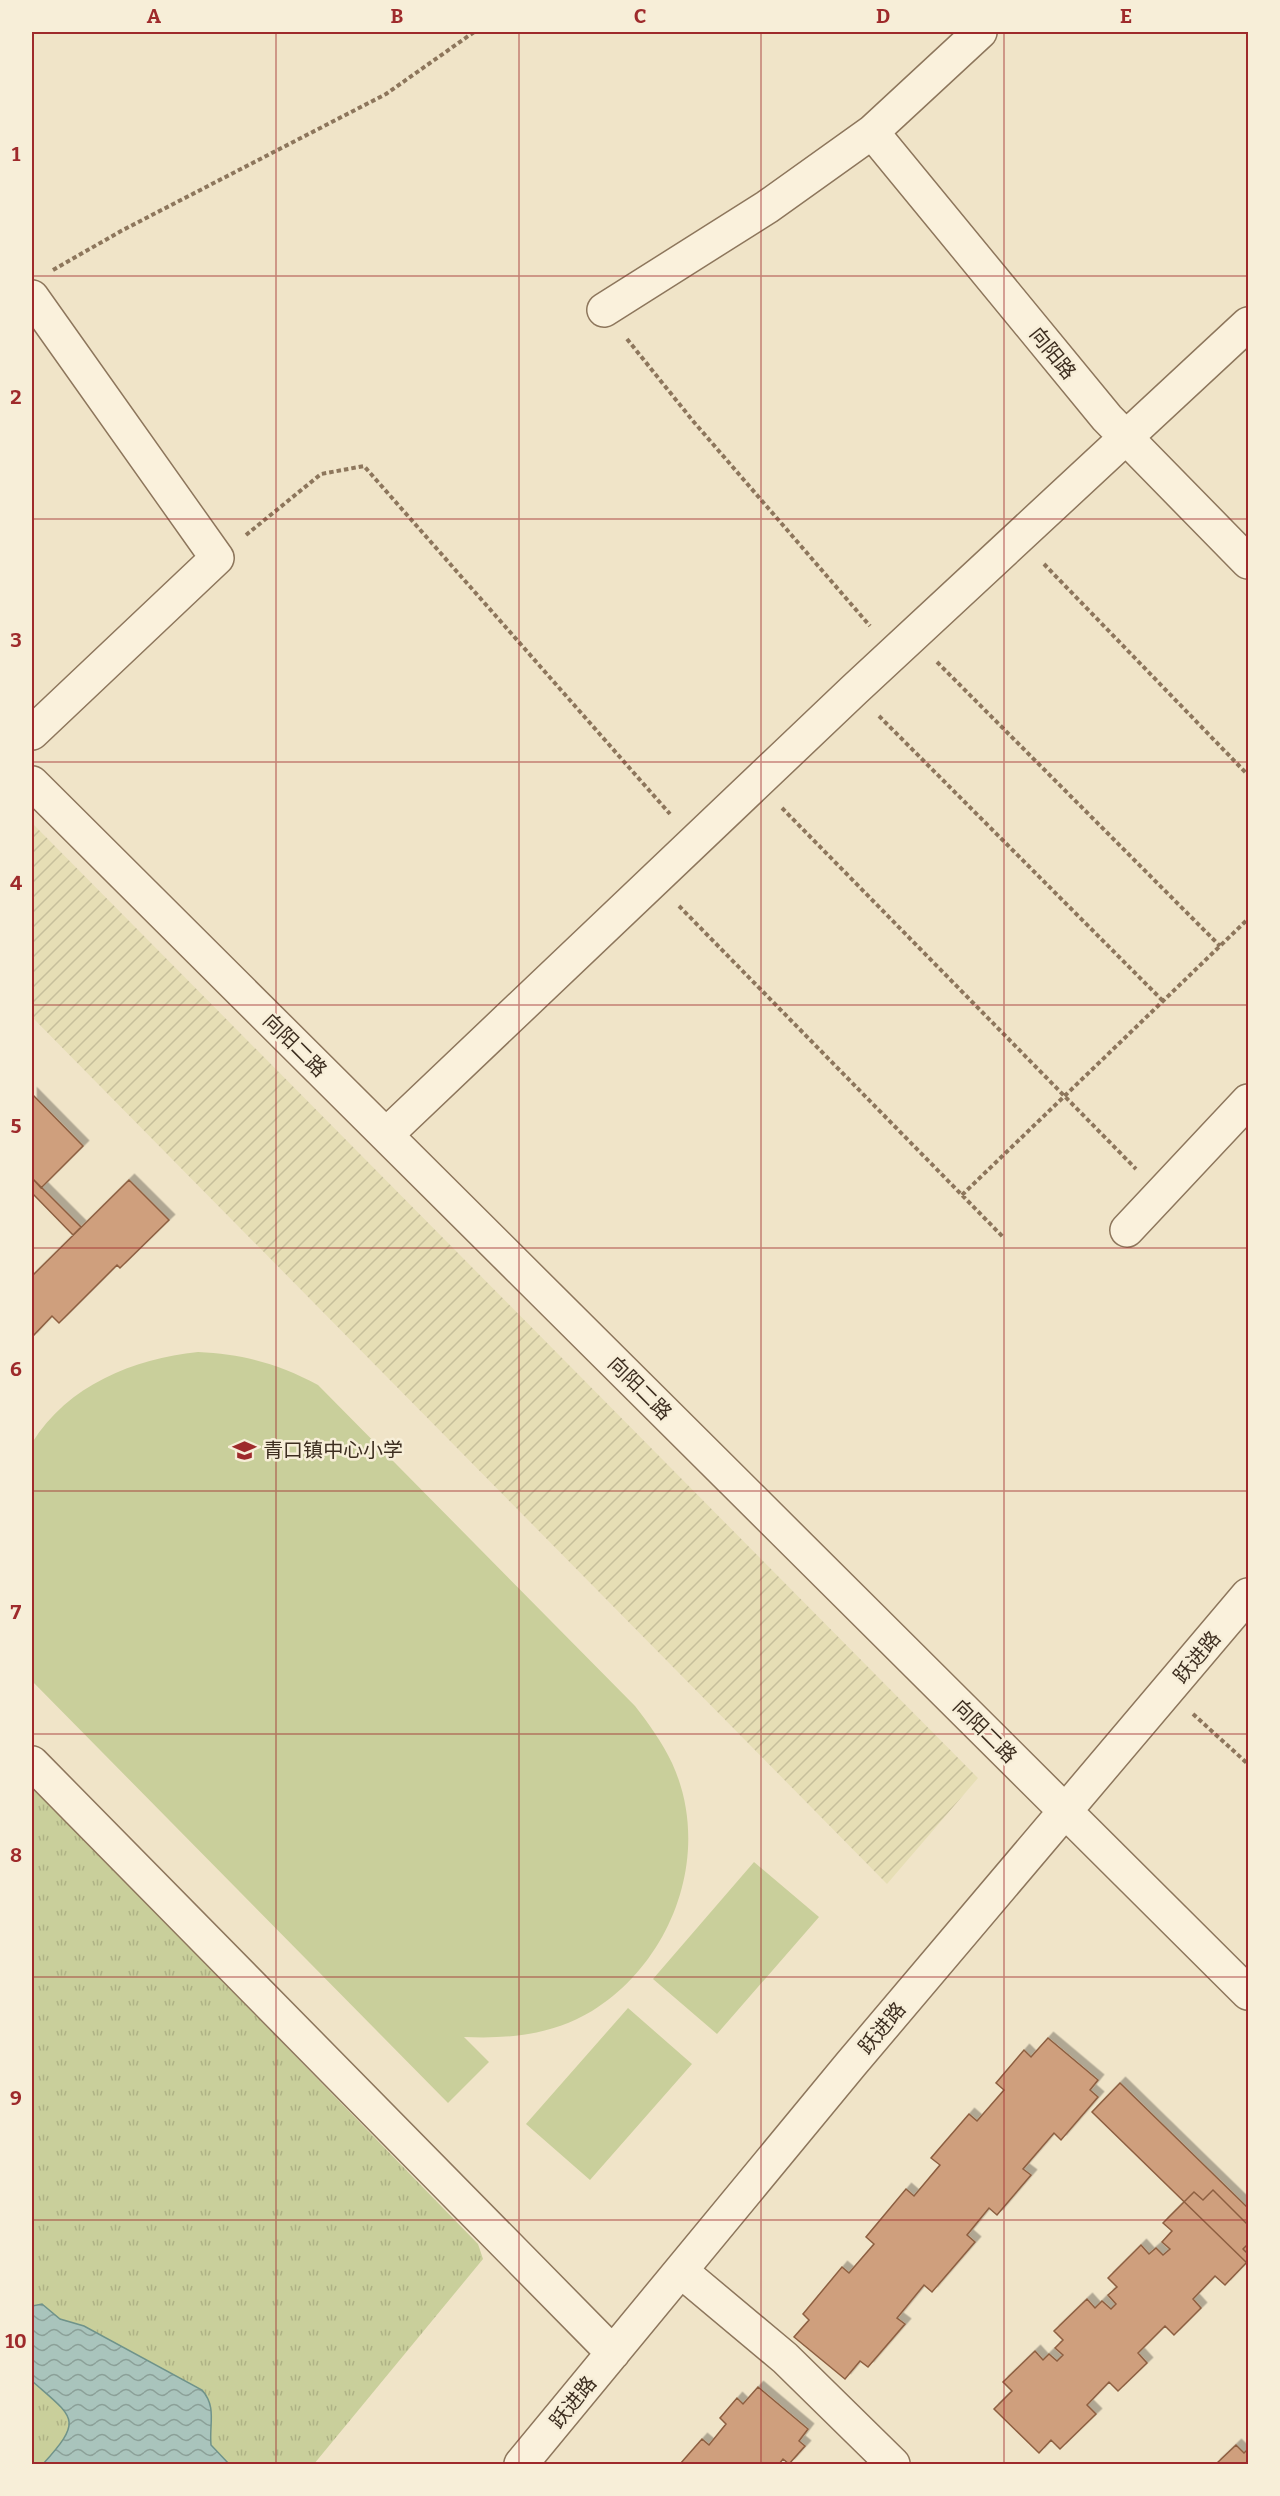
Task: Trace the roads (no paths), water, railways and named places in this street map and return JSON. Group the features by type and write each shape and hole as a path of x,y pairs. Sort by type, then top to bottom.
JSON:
{"street":[{"path":"604,310 767,207 872,132 980,32"},
{"name":"向阳路","path":"872,132 1126,438 1248,562"},
{"path":"32,733 217,558 38,286"},
{"path":"386,1135 902,644 1248,324"},
{"name":"向阳二路","path":"32,783 1248,1993"},
{"path":"1127,1230 1248,1101"},
{"name":"跃进路","path":"521,2464 1248,1595"},
{"path":"32,1763 613,2353"},
{"path":"681,2271 785,2358 893,2464"}],"water":[{"path":"42,2304 60,2319 84,2326 202,2390 207,2396 211,2409 211,2445 229,2464 43,2464 64,2437 69,2428 69,2420 57,2403 32,2381 32,2306"}],"place":[{"name":"青口镇中心小学","path":"245,1450"}]}
